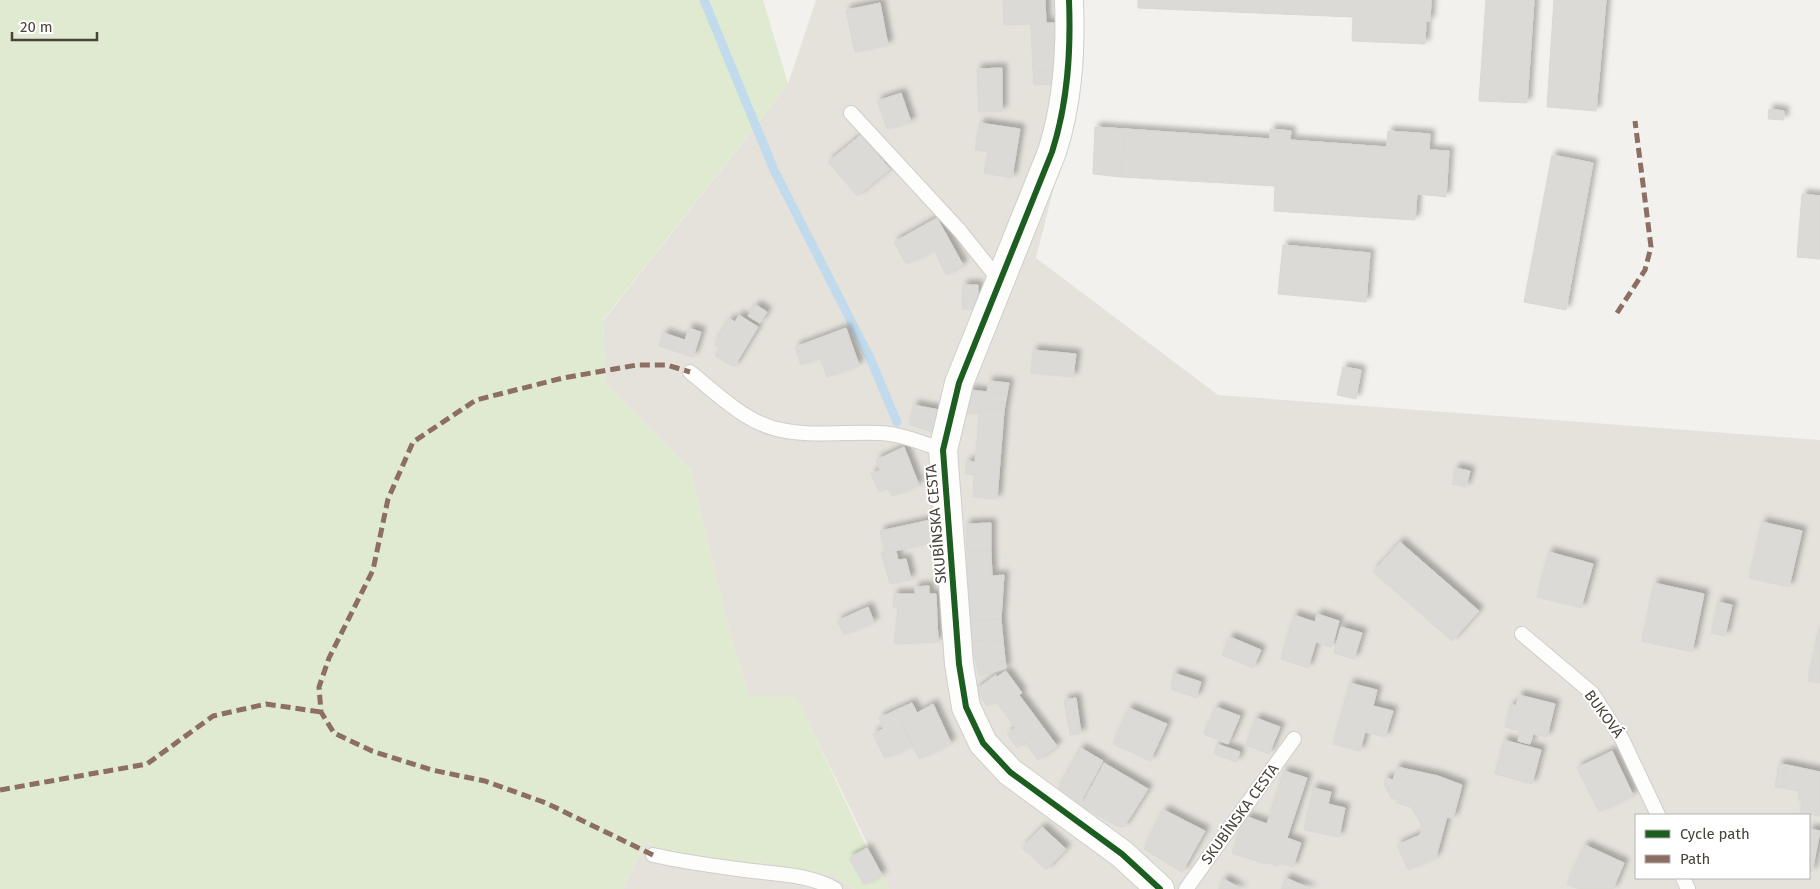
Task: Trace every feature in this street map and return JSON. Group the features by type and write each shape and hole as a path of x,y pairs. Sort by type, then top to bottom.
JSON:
{"street":[{"name":"SKUBÍNSKA CESTA","path":"1069,0 1068,82 1062,119 1052,152 959,383 943,450 959,664 966,707 983,744 1010,772 1122,854 1160,889"}],"lane":[{"path":"851,113 960,231 999,280"},
{"name":"SKUBÍNSKA CESTA","path":"690,372 749,417 773,428 806,432 882,433 919,441 943,450"},
{"name":"BUKOVÁ","path":"1522,634 1592,693 1622,739 1658,814"},
{"name":"SKUBÍNSKA CESTA","path":"1186,889 1294,739"},
{"path":"653,855 690,864 798,876 824,883 835,889"}],"shaded area":[{"path":"816,0 1066,0 1065,144 1036,258 1218,395 1820,440 1820,889 889,889 797,698 749,696 726,619 691,470 606,384 603,321 788,84"},
{"path":"646,843 667,853 767,869 832,874 853,889 623,889"}],"green space":[{"path":"0,0 763,0 788,84 603,320 606,384 691,470 726,619 749,696 797,697 867,848 849,858 864,885 882,875 889,889 853,889 832,874 767,869 667,853 646,843 623,889 0,889"}],"building":[{"path":"1003,0 1045,0 1046,23 1058,23 1060,70 1033,71 1031,24 1004,25"},
{"path":"1138,0 1431,0 1430,21 1426,21 1425,44 1352,41 1353,17 1138,8"},
{"path":"1486,0 1534,0 1527,103 1479,101"},
{"path":"1554,0 1606,0 1596,111 1547,107"},
{"path":"880,3 888,45 855,52 846,10"},
{"path":"1002,68 1002,111 979,112 977,69"},
{"path":"1060,70 1061,84 1034,85 1033,71"},
{"path":"901,93 911,122 887,129 877,101"},
{"path":"1769,109 1784,111 1784,120 1768,119"},
{"path":"980,123 1020,129 1012,178 984,173 988,152 975,150"},
{"path":"1095,127 1125,129 1121,177 1093,174"},
{"path":"1125,129 1270,139 1270,129 1291,131 1290,140 1387,147 1388,131 1430,134 1429,150 1449,151 1446,197 1417,194 1415,220 1274,211 1275,186 1121,177"},
{"path":"861,135 890,169 857,196 828,162"},
{"path":"1552,155 1593,163 1566,310 1524,302"},
{"path":"1802,194 1820,196 1820,259 1797,257"},
{"path":"937,218 963,265 946,275 934,250 906,264 894,242"},
{"path":"1283,245 1370,253 1366,302 1278,294"},
{"path":"963,285 978,285 978,309 962,309"},
{"path":"756,305 767,312 760,323 748,316"},
{"path":"739,315 758,327 734,367 715,356 720,348 714,345 730,319 735,322"},
{"path":"689,328 701,332 693,357 659,346 664,333 685,340"},
{"path":"846,328 859,365 827,377 820,358 801,365 795,347"},
{"path":"1033,350 1076,354 1073,377 1031,373"},
{"path":"1343,367 1361,370 1356,399 1337,395"},
{"path":"989,381 1009,383 1007,394 987,392"},
{"path":"969,390 1007,394 1004,411 980,409 980,413 965,414"},
{"path":"914,405 939,410 934,433 909,424"},
{"path":"980,409 1004,411 997,499 973,497 974,475 965,474 967,461 975,462"},
{"path":"904,447 919,485 892,496 889,488 879,492 871,474 880,470 876,460"},
{"path":"1455,468 1470,471 1466,487 1452,484"},
{"path":"930,520 935,542 885,553 880,531"},
{"path":"1762,522 1802,531 1789,587 1749,578"},
{"path":"991,523 991,551 967,552 966,524"},
{"path":"1400,542 1479,611 1452,641 1373,572"},
{"path":"896,551 898,560 906,559 911,579 890,584 881,553"},
{"path":"991,551 992,576 1004,575 1001,619 970,621 967,552"},
{"path":"1549,552 1593,564 1581,608 1537,597"},
{"path":"1654,583 1704,594 1692,652 1642,641"},
{"path":"929,586 929,594 936,594 938,642 894,644 898,607 893,607 894,594 915,594 915,587"},
{"path":"1718,602 1732,605 1725,636 1711,633"},
{"path":"868,607 874,622 844,635 837,621"},
{"path":"1317,614 1339,621 1332,647 1316,642 1308,668 1281,659 1294,615 1315,622"},
{"path":"1001,619 1003,640 971,641 970,621"},
{"path":"1341,627 1362,633 1354,659 1334,653"},
{"path":"1818,632 1820,633 1820,683 1808,681"},
{"path":"1230,637 1261,650 1253,668 1222,655"},
{"path":"1003,640 1006,668 979,676 971,641"},
{"path":"1006,671 1022,693 1019,695 1057,746 1038,760 1025,742 1017,748 1007,734 1015,728 996,701 987,706 975,690 996,675 997,677"},
{"path":"1174,673 1201,682 1196,698 1171,689"},
{"path":"1350,683 1377,690 1373,706 1393,711 1385,737 1365,732 1360,751 1333,744"},
{"path":"1519,695 1555,704 1547,737 1533,734 1530,744 1518,741 1520,731 1505,727 1511,704 1516,706"},
{"path":"1076,698 1081,733 1070,735 1064,700"},
{"path":"912,703 917,713 933,704 951,743 919,759 896,710"},
{"path":"1216,707 1240,716 1228,744 1204,734"},
{"path":"1129,708 1167,724 1150,761 1113,744"},
{"path":"896,710 912,746 885,758 873,734 883,729 879,718"},
{"path":"1256,718 1280,727 1269,754 1246,745"},
{"path":"1504,740 1541,750 1532,784 1495,774"},
{"path":"1217,744 1240,752 1236,762 1214,754"},
{"path":"1081,748 1103,761 1080,804 1057,792"},
{"path":"1612,751 1633,795 1599,812 1577,768"},
{"path":"1104,763 1148,789 1124,827 1117,826 1081,806"},
{"path":"1779,764 1787,765 1783,788 1775,787"},
{"path":"1787,765 1820,772 1820,816 1800,813 1802,801 1798,800 1799,791 1783,788"},
{"path":"1397,767 1438,776 1462,785 1453,819 1447,817 1436,857 1408,870 1397,845 1420,835 1422,826 1411,807 1396,803 1398,800 1391,798 1384,783 1386,778 1393,780"},
{"path":"1284,771 1307,778 1287,838 1301,843 1293,867 1278,863 1277,866 1266,862 1265,864 1232,853 1243,822 1248,817 1267,824"},
{"path":"1313,788 1331,792 1328,804 1345,808 1339,837 1304,830"},
{"path":"1164,810 1205,831 1182,872 1144,849"},
{"path":"1042,827 1066,849 1046,870 1022,848"},
{"path":"1810,829 1820,831 1812,872 1810,871"},
{"path":"1585,845 1624,863 1613,889 1579,889 1567,884"},
{"path":"867,848 882,875 864,885 849,858"},
{"path":"1286,878 1311,889 1281,889"},
{"path":"1224,879 1241,889 1218,889"}],"waterway":[{"path":"704,0 774,170 870,358 897,422"}],"marked path":[{"path":"1617,313 1645,270 1651,247 1635,121"},
{"path":"653,855 546,803 485,781 432,770 372,751 334,733 321,712 319,687 329,658 373,570 388,499 413,442 476,400 563,378 637,365 667,365 690,372"},
{"path":"0,790 147,764 213,716 266,704 321,712"}],"cycle path":[{"path":"1069,0 1069,58 1065,96 1052,152 959,383 943,450 959,664 966,707 983,743 1010,772 1122,854 1160,889"}]}
